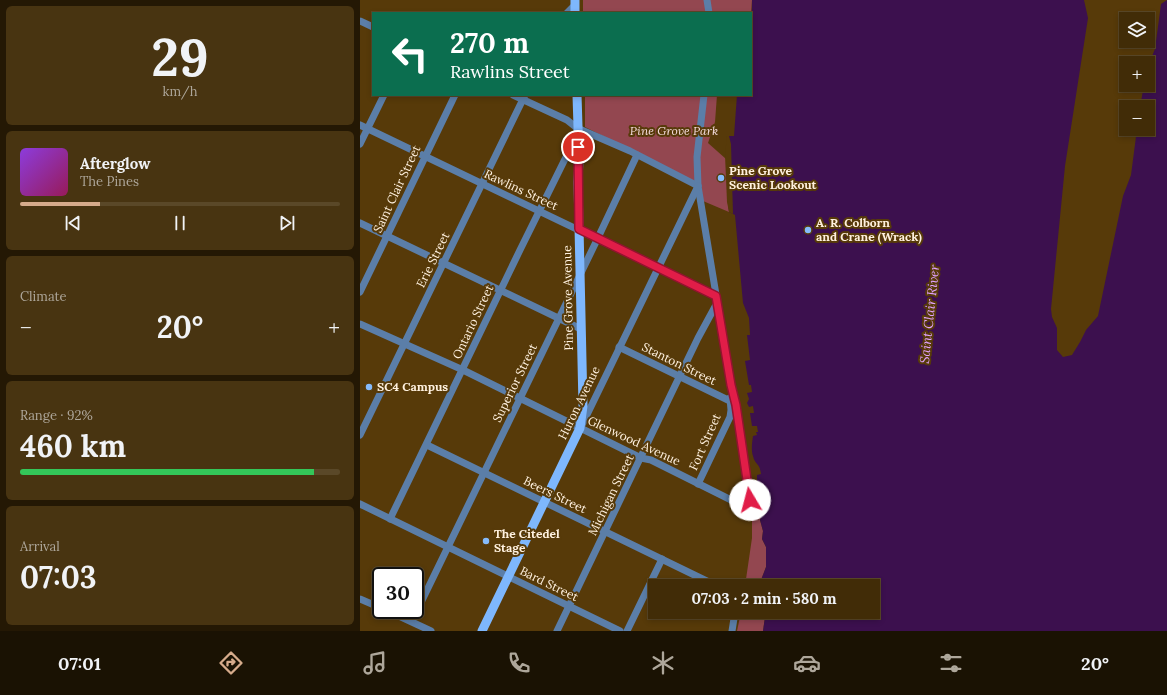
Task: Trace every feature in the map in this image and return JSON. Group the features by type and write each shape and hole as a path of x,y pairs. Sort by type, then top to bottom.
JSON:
{"main road":[{"name":"Pine Grove Avenue","path":"577,96 582,406 580,428"},
{"name":"Huron Avenue","path":"482,631 580,428"}],"street":[{"path":"707,0 709,12"},
{"path":"360,21 372,27"},
{"path":"360,144 384,96"},
{"name":"Saint Clair Street","path":"360,292 455,96"},
{"path":"704,96 697,157 698,186 731,385"},
{"path":"524,97 567,120 577,132 637,154 698,186"},
{"name":"Erie Street","path":"360,435 524,97"},
{"name":"Rawlins Street","path":"360,125 598,238 658,268 716,300"},
{"name":"Ontario Street","path":"390,519 577,132"},
{"name":"Superior Street","path":"412,622 447,546 598,238 637,154"},
{"name":"Huron Avenue","path":"580,428 698,186"},
{"path":"360,223 581,329"},
{"name":"Michigan Street","path":"557,631 716,300"},
{"name":"Glenwood Avenue","path":"360,324 463,370 641,458 651,460 745,507 749,507 750,500 736,405 731,385"},
{"name":"Stanton Street","path":"620,347 730,401"},
{"name":"Fort Street","path":"698,484 730,417 731,385"},
{"name":"Beers Street","path":"427,445 703,579"},
{"name":"Bard Street","path":"360,504 620,631"},
{"path":"627,631 662,559"},
{"path":"360,599 372,604"},
{"path":"406,619 431,631"},
{"path":"732,631 734,619"}],"green space":[{"path":"583,0 752,0 751,12 583,12"},
{"name":"Pine Grove Park","path":"585,96 717,96 715,122 708,143 726,159 729,212 703,201 701,185 585,127"},
{"path":"762,507 760,520 763,531 762,539 766,547 766,567 761,579 746,579 752,538 752,508"},
{"path":"740,619 765,619 763,631 737,631"}],"water":[{"name":"Saint Clair River","path":"752,0 1084,0 1088,18 1065,166 1051,309 1052,317 1057,328 1057,350 1063,357 1072,355 1086,330 1098,316 1123,196 1131,175 1136,136 1155,136 1155,100 1141,100 1143,92 1155,92 1155,56 1152,56 1155,49 1161,4 1167,0 1167,631 763,631 765,619 880,619 880,579 761,579 766,567 766,547 762,539 763,531 760,520 763,505 762,498 759,494 762,493 762,490 757,487 757,475 761,474 760,468 752,454 753,436 757,435 756,432 758,432 757,426 752,426 750,413 754,413 753,406 749,407 747,403 749,399 747,393 752,392 751,385 749,385 745,361 750,360 747,335 750,335 749,318 743,303 735,215 729,212 728,202 727,136 734,136 737,96 752,96"}],"pier":[{"path":"727,136 729,136 731,144 733,214 729,212 727,202 725,155"}],"place":[{"name":"Pine Grove Scenic Lookout","path":"721,178"},
{"name":"A. R. Colborn and Crane (Wrack)","path":"808,230"},
{"name":"SC4 Campus","path":"369,387"},
{"name":"The Citedel Stage","path":"486,541"}],"route":[{"path":"578,147 579,229 716,296 731,385 736,405 750,500"}]}
